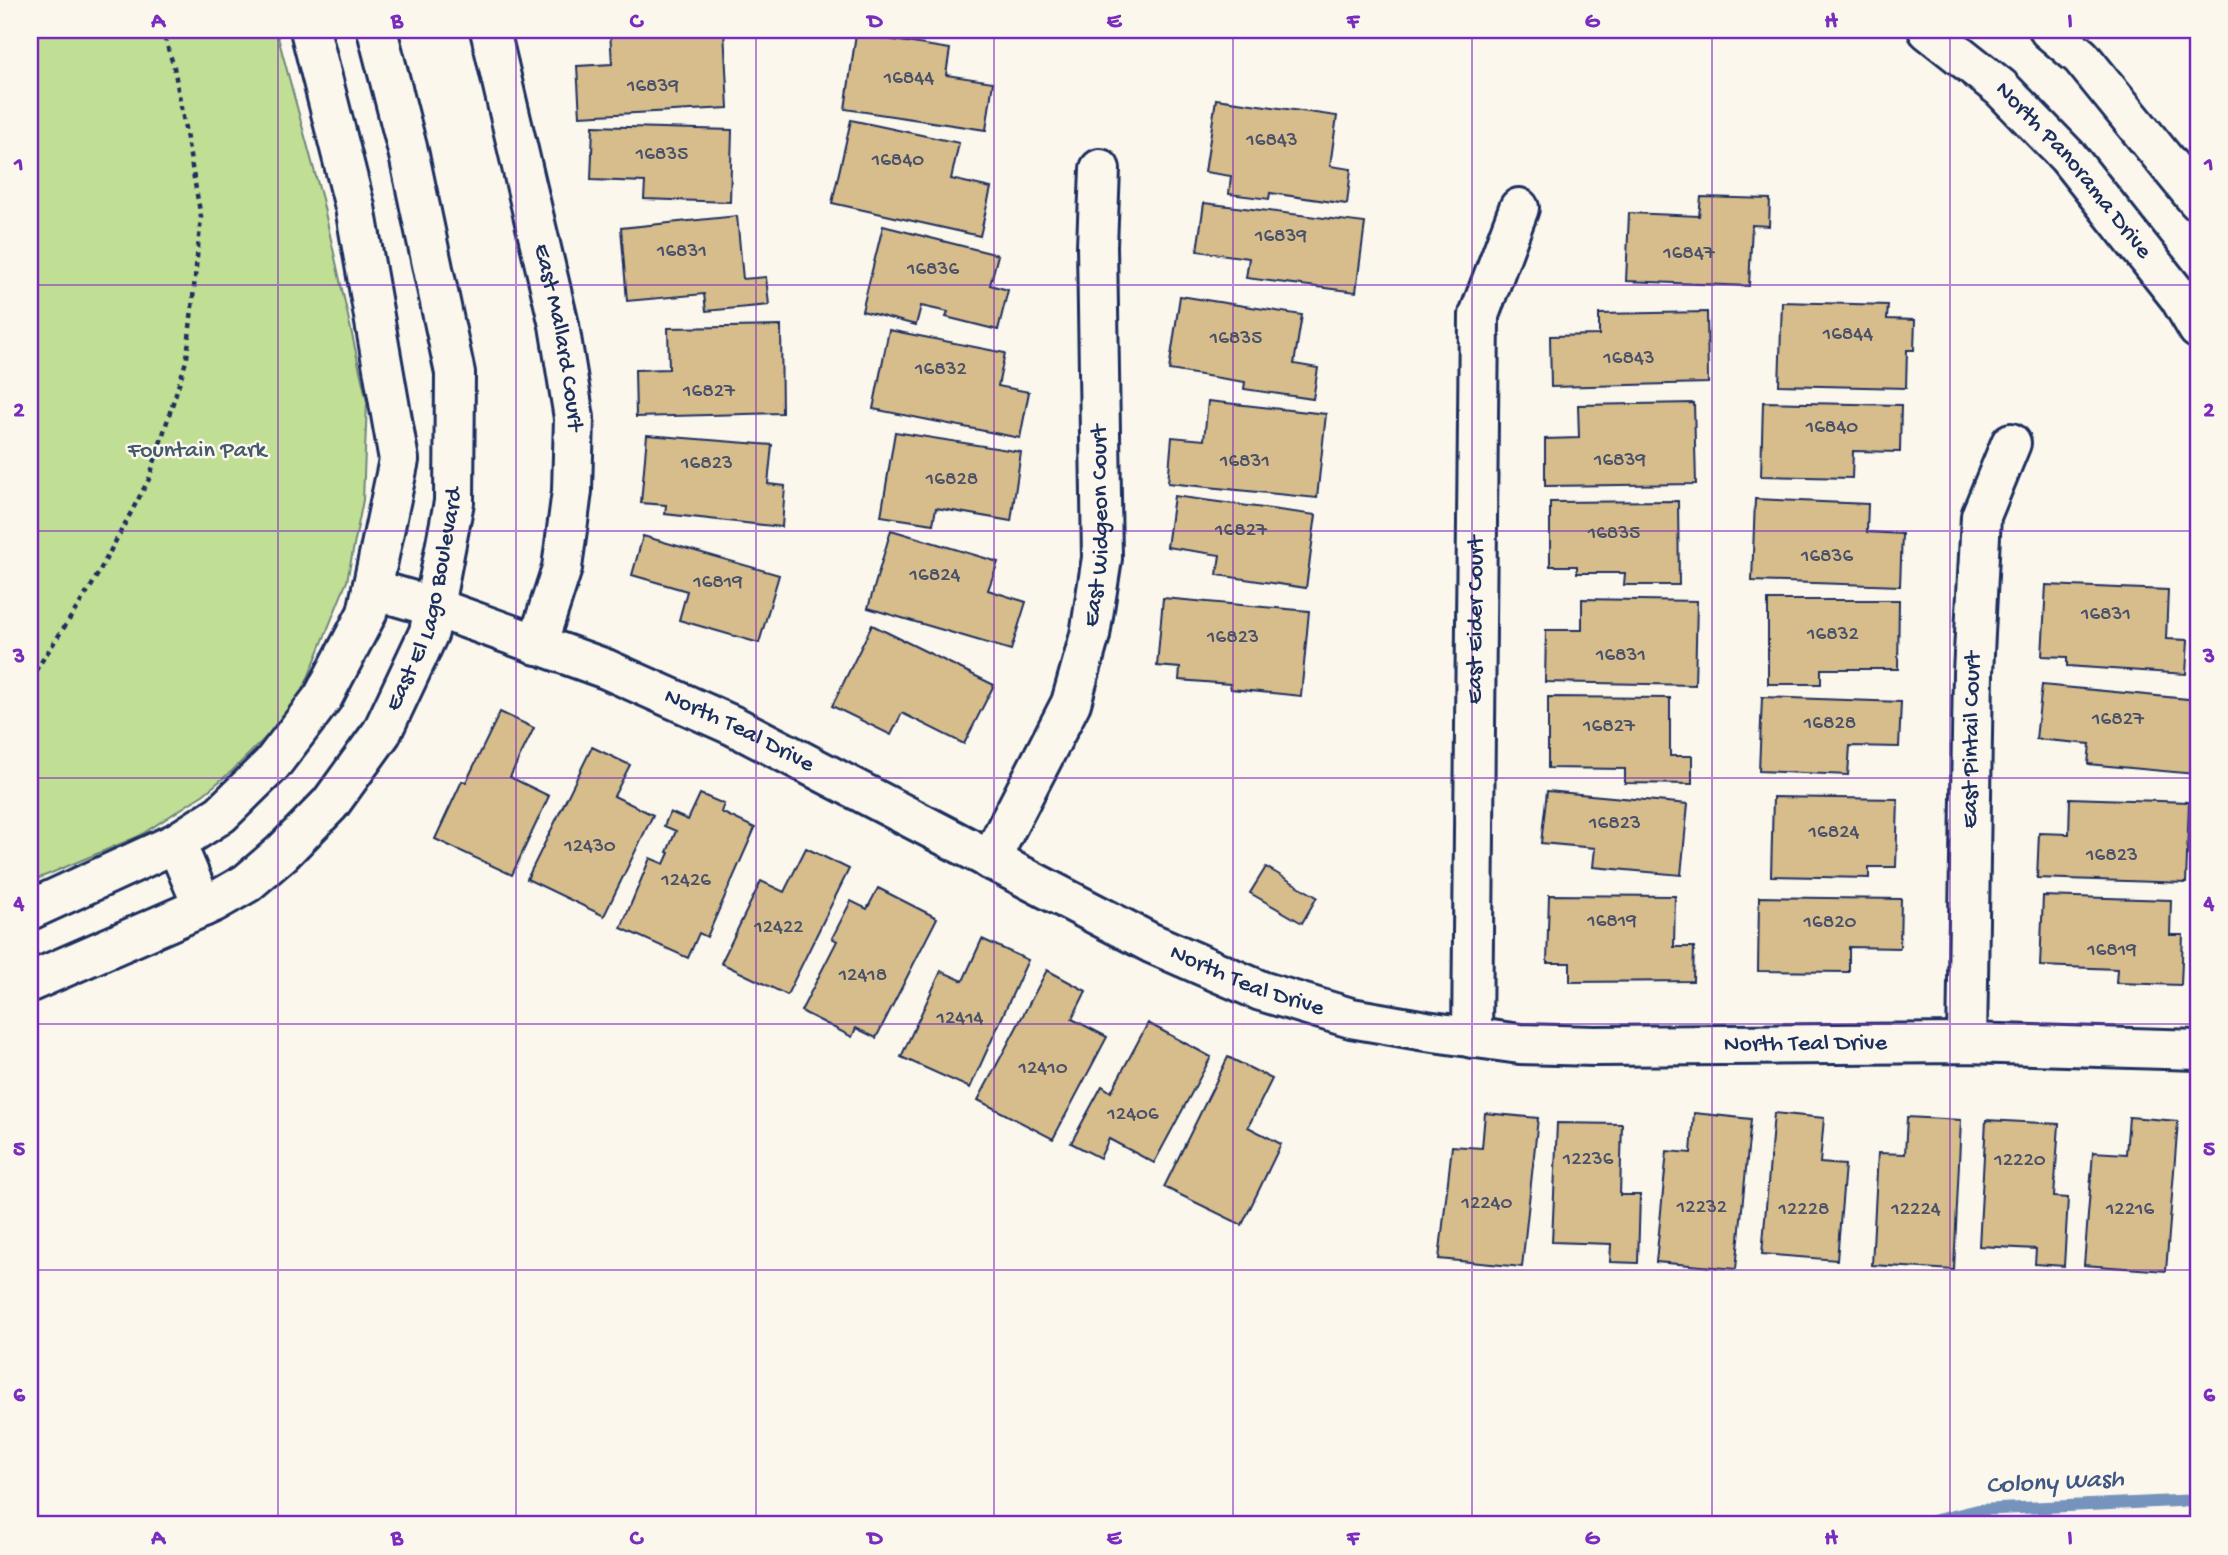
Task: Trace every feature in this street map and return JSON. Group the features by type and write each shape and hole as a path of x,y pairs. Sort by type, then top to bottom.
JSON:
{"street":[{"name":"East El Lago Boulevard","path":"30,910 176,843 221,814 272,764 323,697 367,613 400,460 355,207 310,30"},
{"name":"East El Lago Boulevard","path":"30,982 202,907 247,883 282,853 330,804 382,732 429,632 454,502 455,373 409,155 377,30"},
{"name":"East Mallard Court","path":"490,30 559,325 573,418 572,491 562,568 537,645"},
{"name":"North Panorama Drive","path":"1928,30 2001,88 2068,157 2179,297 2198,328"},
{"path":"2049,30 2081,57 2198,201"},
{"name":"East Widgeon Court","path":"990,860 1070,703 1090,635 1102,558 1097,246 1100,169"},
{"name":"East Eider Court","path":"1472,1038 1479,316 1519,208"},
{"name":"East Pintail Court","path":"1967,1043 1973,673 1982,516 2011,443"},
{"name":"North Teal Drive","path":"372,589 434,607 606,669 734,726 1151,943 1261,990 1351,1018 1520,1044 1595,1046 1967,1043 2198,1050"},
{"path":"176,843 202,907"}],"path":[{"path":"30,679 92,585 149,479 187,358 201,217 174,67 162,30"}],"green space":[{"name":"Fountain Park","path":"30,30 276,30 322,199 367,402 363,500 347,581 301,695 280,723 232,771 204,794 139,836 30,882"}],"building":[{"path":"724,30 728,108 580,116 577,66 612,64 610,31"},
{"path":"856,34 950,49 946,75 993,82 986,130 845,109"},
{"path":"1216,99 1337,116 1330,166 1351,169 1347,204 1270,193 1269,199 1229,194 1231,176 1205,172"},
{"path":"851,120 959,143 951,179 991,188 980,236 832,203"},
{"path":"593,126 732,130 730,202 644,199 645,182 591,180"},
{"path":"1701,197 1770,199 1769,226 1752,225 1749,286 1626,281 1629,213 1699,216"},
{"path":"1204,203 1365,223 1356,292 1246,278 1249,258 1197,251"},
{"path":"737,216 743,279 766,277 769,305 706,311 704,294 627,301 621,228"},
{"path":"883,226 998,255 990,285 1008,290 998,330 946,317 948,312 921,306 916,325 862,311"},
{"path":"1180,296 1302,315 1294,364 1318,368 1313,399 1244,389 1245,382 1169,370"},
{"path":"1782,302 1888,305 1887,319 1915,320 1914,350 1907,350 1906,388 1779,385"},
{"path":"1707,312 1708,383 1551,387 1550,336 1599,335 1599,314"},
{"path":"781,326 782,413 636,417 635,370 669,369 668,328"},
{"path":"889,330 1005,353 998,386 1029,392 1020,438 873,409"},
{"path":"1208,401 1326,414 1317,498 1168,483 1172,437 1204,440"},
{"path":"1763,402 1901,405 1900,452 1853,451 1852,478 1761,476"},
{"path":"1694,403 1696,484 1545,486 1545,439 1579,438 1578,405"},
{"path":"895,432 1021,452 1011,521 936,508 933,524 881,516"},
{"path":"647,435 772,445 768,484 785,486 782,527 665,514 666,505 641,503"},
{"path":"1174,496 1316,515 1306,588 1217,575 1220,555 1167,547"},
{"path":"1755,499 1868,504 1867,532 1902,534 1900,586 1752,581"},
{"path":"1678,501 1679,585 1624,585 1625,573 1577,573 1577,566 1550,566 1550,502"},
{"path":"891,530 998,562 988,590 1026,602 1011,650 868,608"},
{"path":"643,536 779,575 759,643 679,620 687,591 632,575"},
{"path":"2046,585 2168,590 2166,639 2188,640 2186,674 2067,666 2067,657 2042,656"},
{"path":"1163,598 1309,611 1301,696 1231,689 1230,684 1179,680 1180,668 1157,666"},
{"path":"1582,599 1697,601 1695,685 1545,682 1546,630 1582,630"},
{"path":"1768,600 1899,600 1898,669 1821,669 1821,684 1768,684"},
{"path":"872,625 994,685 964,744 902,713 891,735 832,706"},
{"path":"2042,685 2198,700 2195,774 2088,764 2090,744 2036,739"},
{"path":"1548,697 1670,698 1670,756 1692,756 1692,784 1625,783 1625,769 1548,768"},
{"path":"1762,697 1901,702 1899,747 1850,746 1848,775 1759,771"},
{"path":"500,712 534,728 510,777 549,796 512,875 435,839 462,781 466,782"},
{"path":"592,747 630,765 614,796 653,815 604,916 527,879"},
{"path":"1547,791 1688,804 1681,875 1593,867 1595,848 1541,843"},
{"path":"700,794 724,804 721,812 755,828 707,937 699,933 688,958 621,928 650,858 664,864 669,853 667,852 676,831 664,826 670,812 688,820"},
{"path":"1773,797 1898,799 1896,867 1869,867 1869,878 1771,876"},
{"path":"2070,798 2189,802 2186,883 2037,878 2039,833 2069,834"},
{"path":"806,848 849,869 787,995 721,963 761,881 784,892"},
{"path":"1266,867 1317,897 1302,923 1250,893"},
{"path":"878,888 937,918 876,1038 856,1028 852,1037 801,1011 837,941 832,938 851,901 867,909"},
{"path":"1549,895 1675,896 1674,947 1694,947 1693,981 1570,982 1570,963 1547,963"},
{"path":"2043,896 2171,900 2170,935 2183,935 2181,985 2116,983 2117,969 2040,966"},
{"path":"1759,897 1901,899 1900,948 1849,947 1849,972 1758,971"},
{"path":"982,939 1028,960 970,1088 901,1057 941,971 963,981"},
{"path":"1047,970 1086,991 1072,1019 1107,1037 1053,1139 978,1100"},
{"path":"1148,1023 1211,1057 1154,1163 1109,1139 1100,1158 1071,1143 1102,1086 1111,1092"},
{"path":"1228,1057 1272,1079 1248,1127 1281,1144 1242,1225 1164,1187"},
{"path":"1485,1113 1538,1118 1522,1267 1439,1259 1452,1146 1482,1148"},
{"path":"1694,1113 1751,1119 1736,1269 1656,1262 1667,1151 1691,1153"},
{"path":"1774,1113 1824,1118 1820,1163 1845,1165 1837,1260 1762,1254"},
{"path":"1907,1117 1961,1120 1954,1270 1872,1265 1878,1153 1905,1154"},
{"path":"2129,1117 2178,1121 2166,1271 2084,1265 2093,1152 2126,1154"},
{"path":"1986,1120 2059,1124 2054,1197 2068,1198 2064,1266 2035,1264 2036,1249 1979,1246"},
{"path":"1557,1123 1622,1124 1620,1195 1640,1195 1638,1263 1610,1262 1611,1244 1552,1242"}],"waterway":[{"name":"Colony Wash","path":"1916,1525 1978,1510 2198,1500"}]}
